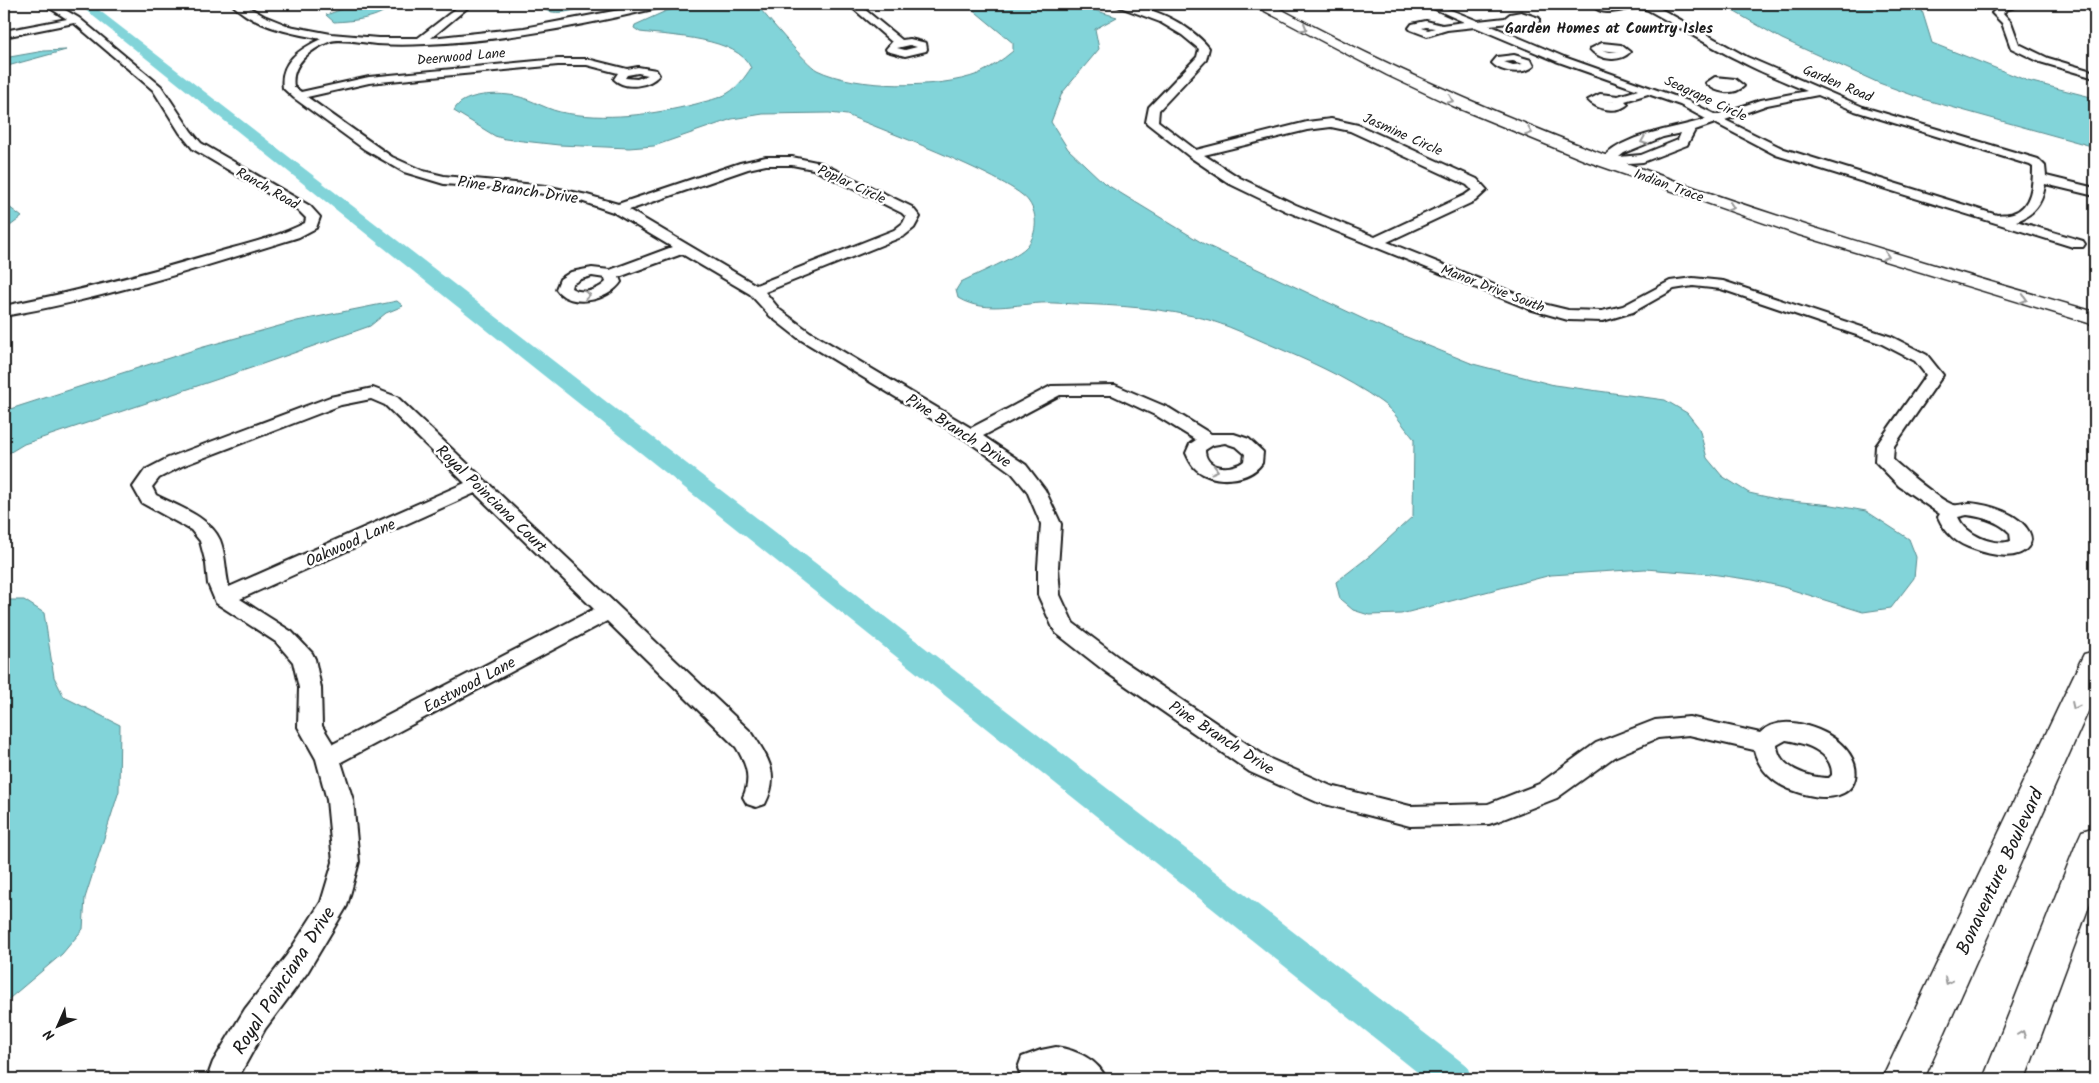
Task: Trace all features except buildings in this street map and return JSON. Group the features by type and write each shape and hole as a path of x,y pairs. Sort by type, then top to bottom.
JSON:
{"main road":[{"name":"Indian Trace","path":"1262,4 1340,47 1411,82 1484,114 1606,162 1726,205 1977,285 2095,319"},
{"path":"1291,4 1395,59 1542,122"},
{"name":"Indian Trace","path":"1603,144 1759,199 1885,239 2095,300"},
{"name":"Bonaventure Boulevard","path":"1903,1079 2095,662"},
{"path":"2004,1079 2095,842"}],"street":[{"name":"Ranch Road","path":"4,311 84,295 134,282 294,234 311,225 313,217 305,209 197,146 186,133 157,88 76,20 49,4"},
{"path":"237,4 256,16 286,28 330,38 385,41 483,36 558,25 662,4"},
{"path":"422,40 467,4"},
{"path":"558,25 639,4"},
{"path":"853,4 900,43"},
{"name":"Manor Drive South","path":"1117,4 1158,18 1195,38 1204,48 1202,58 1153,109 1152,122 1194,154 1235,181 1292,208 1534,306 1568,314 1603,316 1628,309 1670,285 1693,282 1723,286 1886,340 1921,358 1935,375 1885,446 1884,461 1906,482 1951,512"},
{"name":"Seagrape Circle","path":"1429,4 1555,57 1684,103 1770,147 1794,157 1977,213 2009,218 2026,213 2038,195 2040,179"},
{"path":"1601,4 1598,6 1616,9 1612,5"},
{"path":"2020,4 2005,6 1997,14 2006,22 2015,46 2044,60 2095,75"},
{"path":"1612,5 1648,5"},
{"name":"Garden Road","path":"1648,5 1667,18 1715,44 1859,110 1957,139 1973,143 1980,138 2038,155 2030,160 2039,166 2040,179"},
{"path":"4,34 76,20"},
{"path":"1441,28 1511,20"},
{"name":"Pine Branch Drive","path":"330,38 295,60 286,80 289,88 398,166 420,175 458,182 524,187 564,193 599,201 618,209 755,291 775,313 804,335 971,434 1018,468 1036,490 1051,524 1048,567 1049,595 1064,628 1114,666 1258,765 1326,795 1410,816 1489,814 1548,790 1605,750 1655,729 1689,726 1765,743"},
{"path":"1523,60 1589,54"},
{"name":"Deerwood Lane","path":"298,96 369,80 558,62 587,62 627,72"},
{"path":"1735,88 1766,102"},
{"path":"1618,99 1651,90"},
{"path":"1606,162 1620,150 1660,134 1690,128 1766,102 1818,92"},
{"path":"1834,112 1834,108 1842,107 1859,110 1866,113 1867,116 1845,117"},
{"name":"Jasmine Circle","path":"1194,154 1307,126 1331,123 1354,128 1472,182 1480,190 1470,198 1376,242"},
{"path":"1606,162 1642,158 1683,142 1690,128"},
{"name":"Poplar Circle","path":"618,209 744,166 766,161 792,160 817,166 907,210 913,218 909,226 898,233 755,291"},
{"path":"2040,179 2095,192"},
{"path":"1977,213 2078,244"},
{"path":"611,275 684,248"},
{"path":"971,434 1057,390 1115,390 1162,412 1208,440"},
{"name":"Royal Poinciana Court","path":"223,598 218,584 216,564 210,540 198,526 149,500 142,487 152,474 175,462 336,401 373,393 391,401 744,740 754,755 760,770 761,789 756,797"},
{"name":"Oakwood Lane","path":"223,598 477,485"},
{"name":"Royal Poinciana Drive","path":"223,598 284,637 304,659 310,688 310,727 328,758 340,800 346,862 333,906 297,964 255,1019 224,1073 224,1079"},
{"name":"Eastwood Lane","path":"328,758 610,610"},
{"path":"1033,1068 1041,1063 1052,1061 1068,1064 1091,1079"}],"water":[{"path":"356,4 393,4 381,13 357,20 334,22 326,15"},
{"path":"547,4 589,4 572,11 554,12 543,9"},
{"path":"695,4 760,4 760,9 797,51 817,70 853,81 897,85 961,79 983,72 1013,51 1013,43 971,8 978,4 1074,4 1117,17 1095,29 1099,49 1062,93 1051,122 1068,149 1104,183 1204,244 1372,323 1473,364 1554,385 1665,400 1687,413 1699,428 1707,458 1722,476 1749,493 1781,500 1832,505 1866,511 1909,539 1916,557 1914,578 1891,608 1863,612 1783,587 1753,580 1711,574 1645,569 1551,575 1401,614 1369,615 1353,610 1340,599 1336,582 1371,555 1413,516 1414,439 1399,419 1381,402 1339,376 1238,331 1202,318 1158,310 1107,305 1042,303 993,307 969,303 958,298 956,290 961,282 1016,255 1031,240 1035,230 1034,213 1029,202 1019,192 945,155 847,115 829,113 763,114 732,119 654,146 629,148 559,145 505,139 495,136 454,111 457,105 470,98 503,94 528,100 560,112 594,116 645,114 721,97 735,88 751,68 744,58 718,44 685,37 640,32 634,28 635,25 666,11"},
{"path":"1731,4 1920,4 1932,43 2028,81 2095,98 2095,147 1926,100 1879,83 1782,39 1733,11"},
{"path":"66,50 4,67 4,58 44,51"},
{"path":"4,203 22,217 10,226 4,227"},
{"path":"397,301 403,306 386,313 370,326 24,444 4,456 4,411 200,348 297,321"},
{"path":"4,600 24,600 44,613 54,677 64,697 120,725 119,791 85,898 83,929 62,954 4,1003"}],"waterway":[{"path":"84,4 1454,1079"}],"district":[{"name":"Garden Homes at Country Isles","path":"1609,28"}]}
